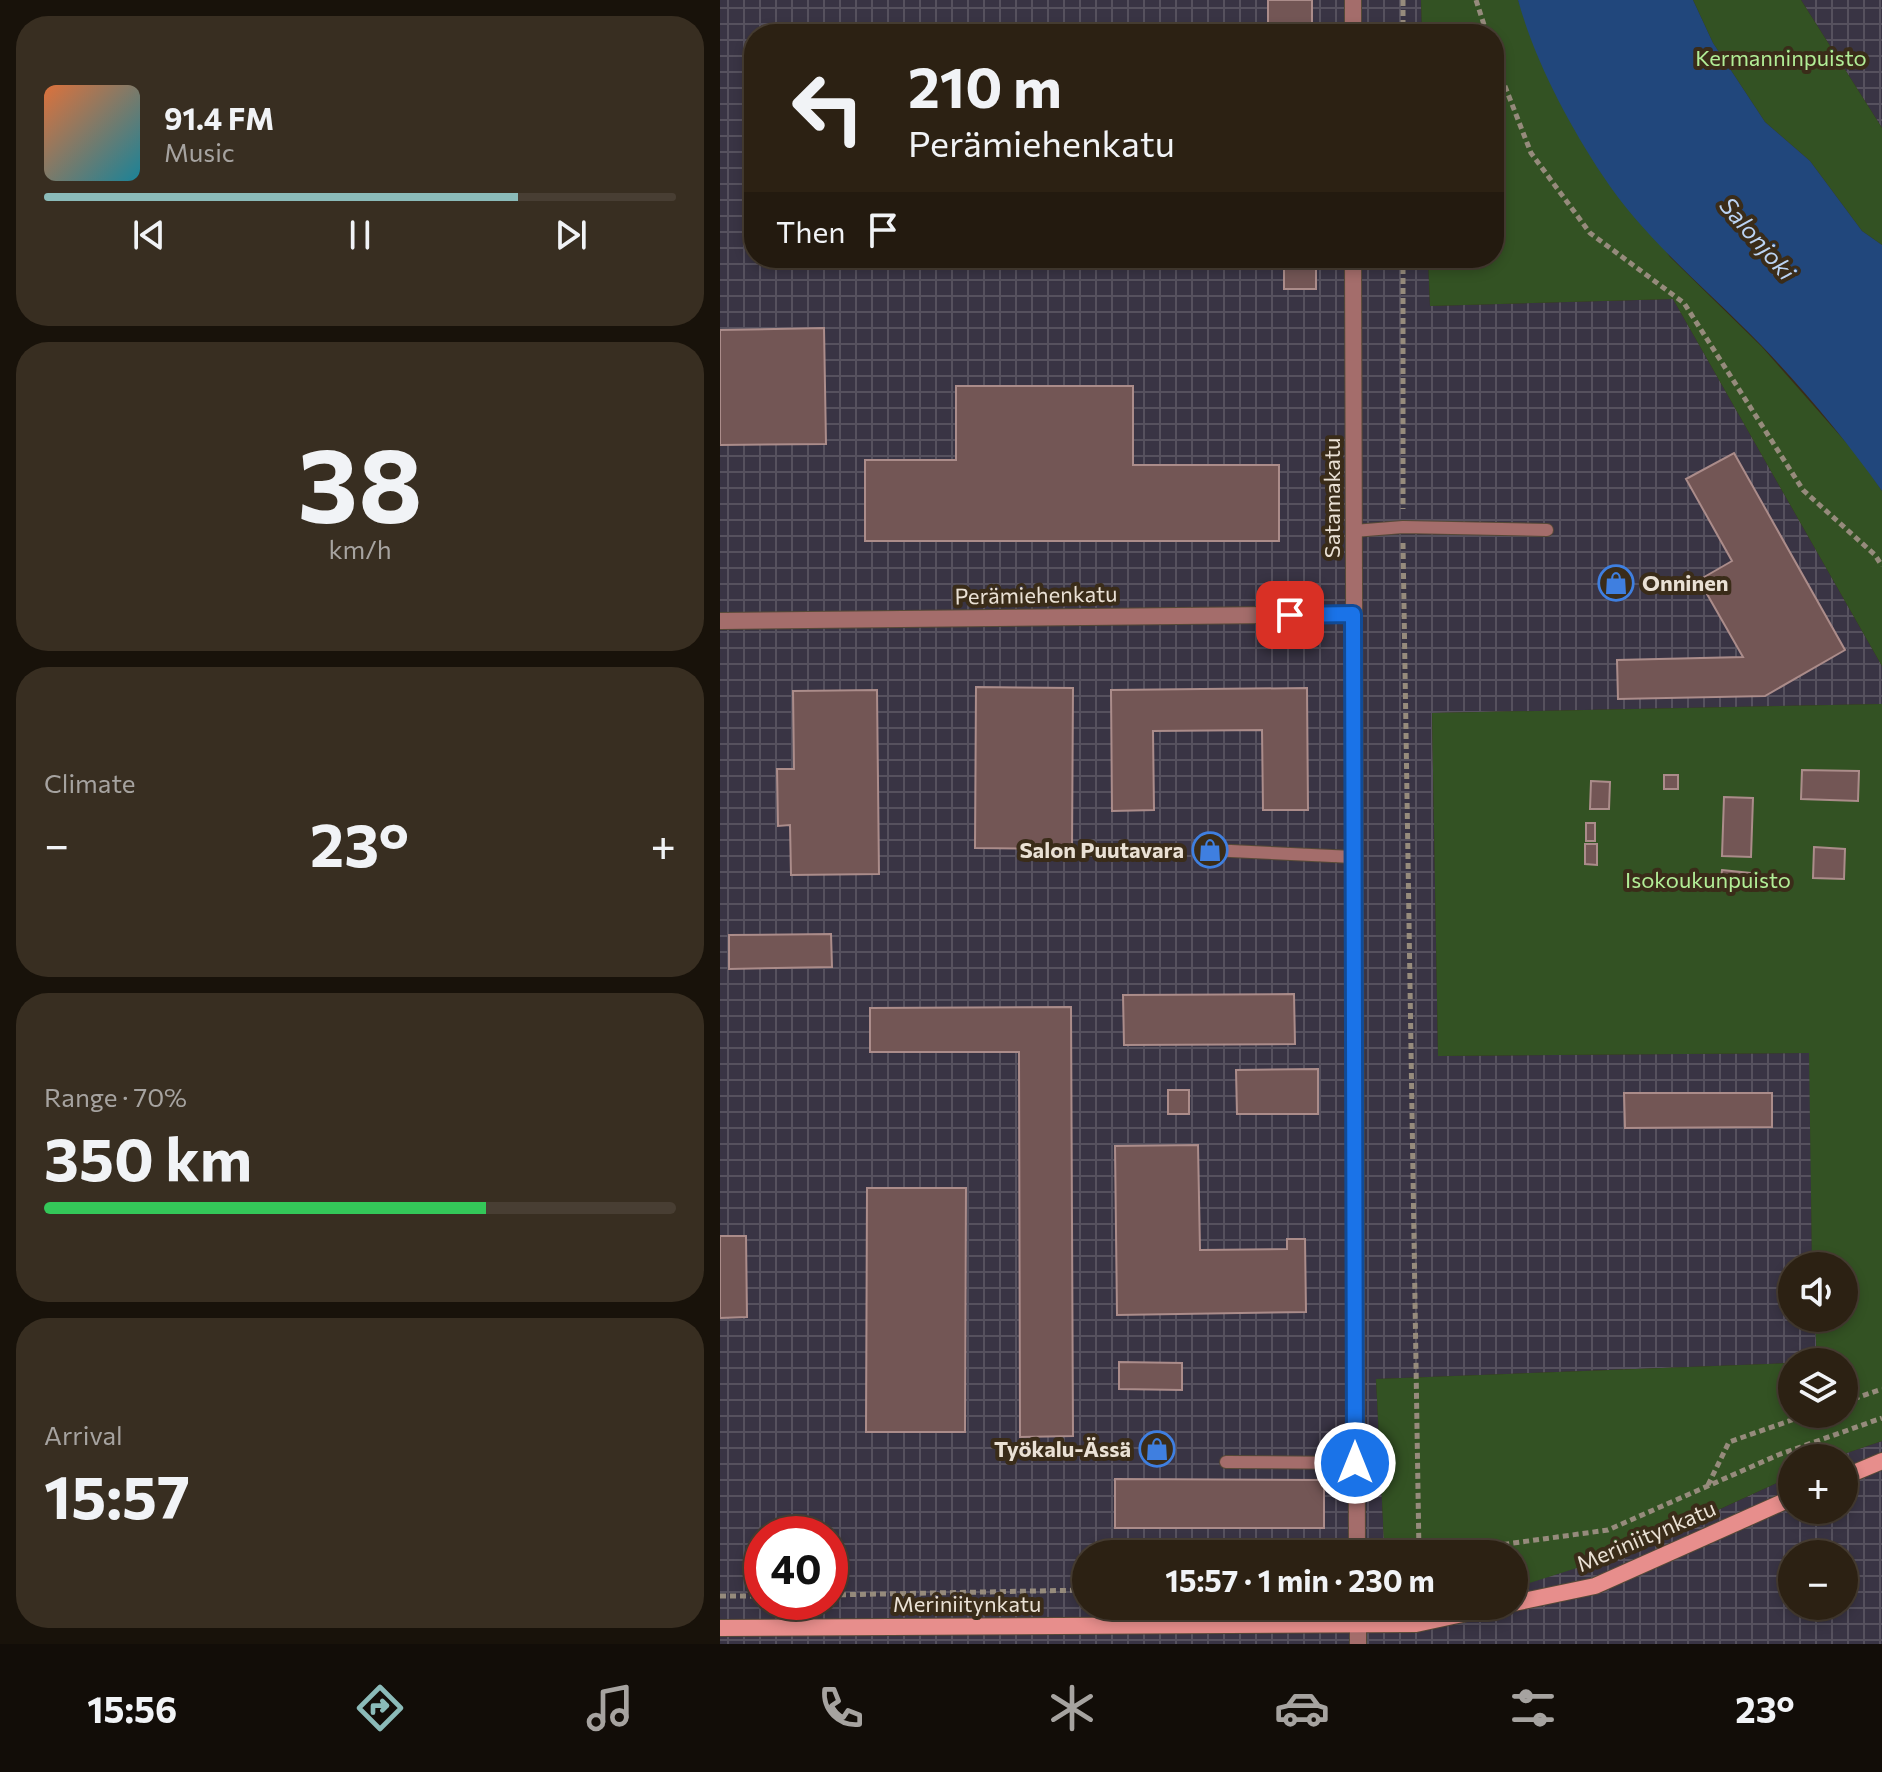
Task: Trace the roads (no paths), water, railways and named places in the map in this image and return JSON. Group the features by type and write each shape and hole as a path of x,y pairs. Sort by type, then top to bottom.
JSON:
{"main road":[{"path":"1858,1471 1882,1461"},
{"name":"Meriniitynkatu","path":"1528,1600 1595,1586 1778,1504"},
{"name":"Meriniitynkatu","path":"720,1628 1113,1620"},
{"name":"Meriniitynkatu","path":"1390,1620 1416,1624 1435,1620"}],"street":[{"path":"1353,0 1353,24"},
{"name":"Satamakatu","path":"1353,268 1357,1540"},
{"name":"Perämiehenkatu","path":"720,621 1353,614"},
{"path":"1358,1620 1358,1644"}],"lane":[{"path":"1354,531 1403,527 1547,530"},
{"path":"1210,850 1353,857"},
{"path":"1226,1462 1355,1463"}],"water":[{"name":"Salonjoki","path":"1518,0 1693,0 1713,43 1765,122 1810,161 1862,231 1882,245 1882,491 1793,380 1657,243 1620,199 1565,113 1534,46"}],"place":[{"name":"Onninen","path":"1616,583"},
{"name":"Salon Puutavara","path":"1210,850"},
{"name":"Työkalu-Ässä","path":"1157,1449"}],"park label":[{"name":"Kermanninpuisto","path":"1781,58"},
{"name":"Isokoukunpuisto","path":"1708,880"}]}
